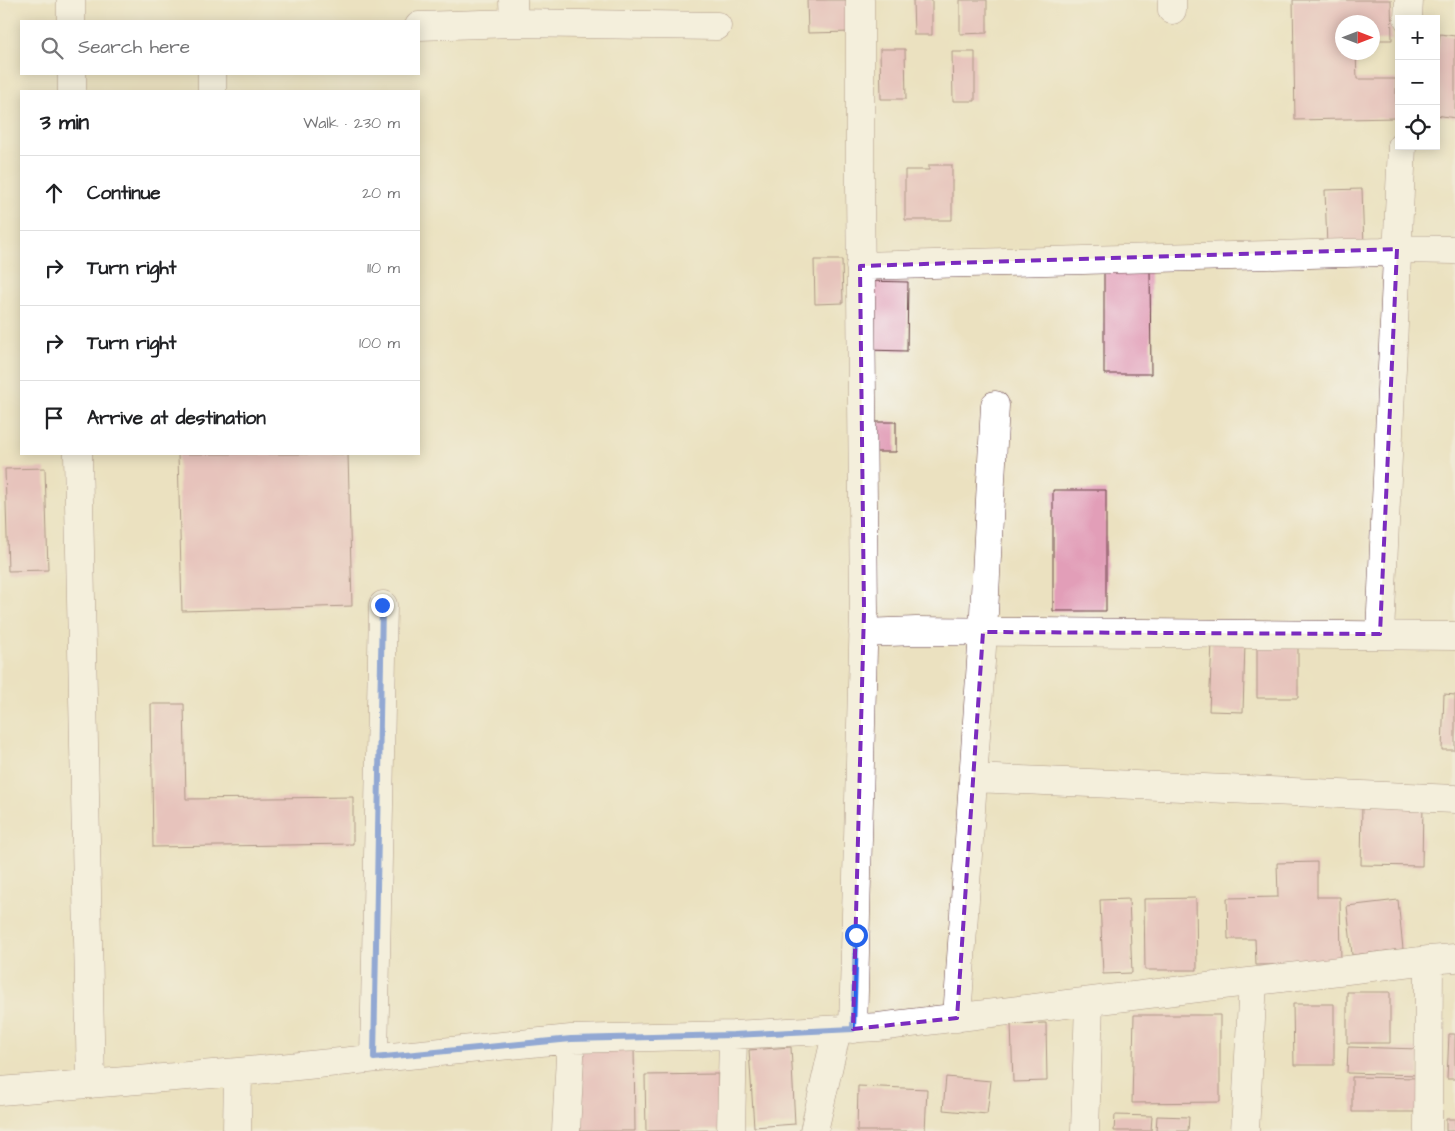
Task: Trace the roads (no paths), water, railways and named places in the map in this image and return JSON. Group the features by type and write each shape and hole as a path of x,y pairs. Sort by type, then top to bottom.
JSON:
{"street":[{"path":"71,0 71,20"},
{"path":"814,1131 867,1028 875,633 860,266 860,0"},
{"path":"1408,15 1409,0"},
{"path":"420,26 514,12 716,26"},
{"path":"72,75 72,90"},
{"path":"212,75 212,90"},
{"path":"1380,634 1402,150"},
{"path":"860,266 1373,252 1397,249 1455,250"},
{"path":"958,1018 983,632 994,405"},
{"path":"78,455 91,1084"},
{"path":"374,1058 382,605"},
{"path":"875,633 916,631 1455,636"},
{"path":"974,778 1455,799"},
{"path":"0,1091 238,1072 571,1039 733,1035 867,1028 1442,959 1428,1131"},
{"path":"1245,1131 1253,982"},
{"path":"1085,1131 1090,1002"},
{"path":"731,1131 733,1035"},
{"path":"566,1131 571,1039"},
{"path":"237,1131 238,1072"}]}
